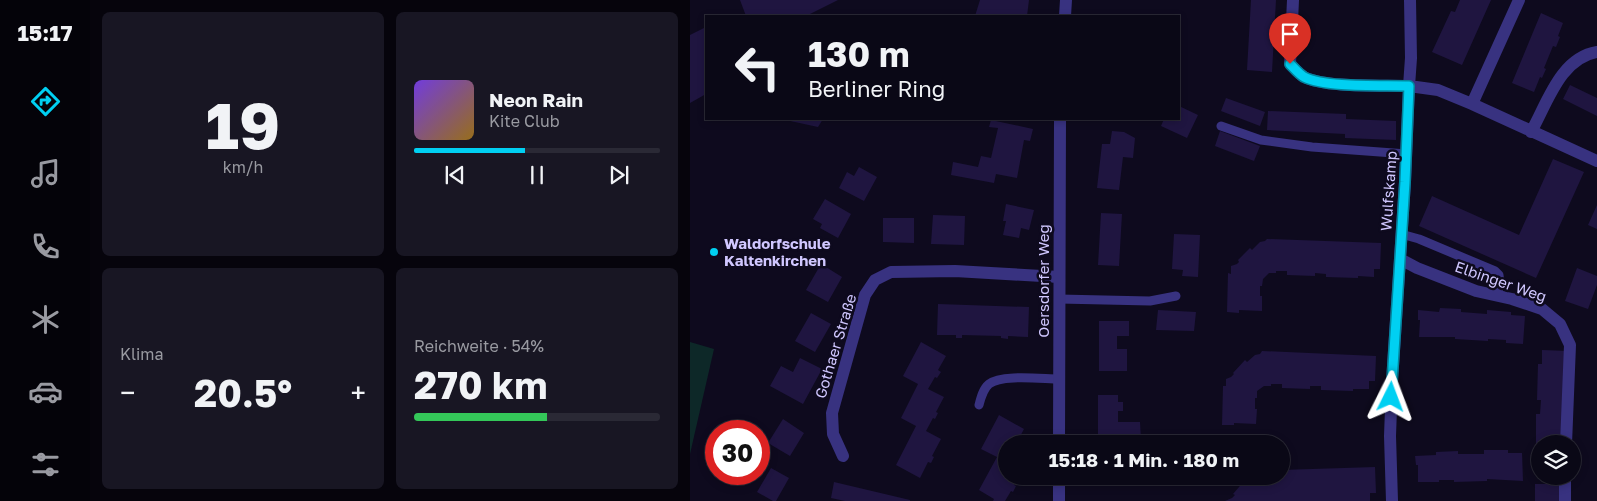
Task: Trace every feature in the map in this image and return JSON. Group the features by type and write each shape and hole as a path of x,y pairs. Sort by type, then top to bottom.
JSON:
{"street":[{"path":"1065,15 1066,0"},
{"path":"1293,0 1290,64 1304,76 1318,81 1349,85 1409,86 1438,90 1597,161"},
{"name":"Wulfskamp","path":"1392,501 1390,436 1407,154 1411,58 1410,0"},
{"path":"1472,104 1519,0"},
{"path":"1531,132 1556,83 1566,71 1590,53 1597,52"},
{"name":"Oersdorfer Weg","path":"1059,435 1060,120"},
{"name":"Elbinger Weg","path":"1400,259 1417,268 1476,291 1542,309 1560,324 1570,345 1566,435"},
{"name":"Gothaer Straße","path":"843,456 834,434 832,413 865,295 876,280 890,272 954,272 1059,277"},
{"path":"1059,485 1059,501"},
{"path":"1565,485 1565,501"}],"lane":[{"path":"1221,126 1261,140 1312,147 1407,154"},
{"path":"1401,234 1419,239 1495,271 1499,275 1500,284 1497,296"},
{"path":"1059,299 1150,301 1176,296"},
{"path":"979,405 984,388 990,382 1000,379 1059,379"}],"green space":[{"path":"690,342 714,349 690,454"}],"building":[{"path":"740,0 838,0 808,15 746,15"},
{"path":"980,0 1029,0 1027,15 975,15"},
{"path":"1251,0 1276,0 1272,72 1247,70"},
{"path":"1460,0 1491,0 1462,65 1432,52 1451,11 1455,12"},
{"path":"1541,13 1563,23 1556,47 1553,46 1544,68 1546,69 1542,78 1540,77 1534,92 1512,83"},
{"path":"705,28 705,95 690,103 690,35"},
{"path":"1570,85 1597,98 1597,116 1563,99"},
{"path":"1226,98 1265,112 1260,126 1221,111"},
{"path":"1180,106 1198,115 1187,138 1161,126 1164,120 1180,120"},
{"path":"1268,111 1346,114 1346,119 1396,121 1396,140 1345,138 1345,134 1267,130"},
{"path":"786,120 822,120 818,127"},
{"path":"991,120 1033,129 1030,141 1024,140 1017,178 996,174 994,183 951,175 953,162 978,167 981,156 991,158 998,128 989,127"},
{"path":"1112,131 1124,132 1135,138 1133,158 1123,157 1119,190 1097,188 1102,144 1110,144"},
{"path":"1220,131 1260,146 1254,161 1215,146"},
{"path":"1553,159 1584,172 1536,278 1419,226 1432,196 1519,235"},
{"path":"859,167 877,177 864,201 839,188 847,172 854,176"},
{"path":"825,199 851,214 838,238 820,228 822,224 813,219"},
{"path":"1006,204 1034,210 1029,230 1021,228 1019,238 1003,235 1006,221 1003,221"},
{"path":"1597,205 1597,229 1588,225"},
{"path":"1101,213 1122,214 1119,266 1098,265"},
{"path":"933,215 965,216 964,245 931,244"},
{"path":"883,218 914,218 914,243 883,242"},
{"path":"1174,234 1200,235 1198,277 1182,276 1183,270 1172,269"},
{"path":"1267,239 1381,243 1380,269 1374,269 1374,277 1358,276 1358,278 1326,277 1326,274 1315,273 1315,276 1287,275 1287,271 1276,271 1276,273 1269,273 1263,279 1262,286 1260,286 1262,311 1239,310 1239,313 1227,312 1228,273 1231,274 1231,266 1237,264 1238,260 1250,248 1252,250 1260,242"},
{"path":"821,264 842,277 828,302 806,290"},
{"path":"1577,268 1597,276 1597,285 1588,309 1565,301"},
{"path":"938,304 1029,307 1028,337 1008,336 1008,339 1001,338 1001,336 962,335 962,338 956,338 956,335 937,335"},
{"path":"1440,308 1461,309 1461,312 1487,314 1487,310 1511,312 1511,315 1525,316 1523,344 1506,343 1506,340 1488,339 1488,341 1455,339 1455,337 1419,337 1420,320 1418,320 1418,310 1439,312"},
{"path":"1158,310 1196,312 1194,331 1156,330"},
{"path":"811,313 831,324 815,352 795,341"},
{"path":"1099,321 1129,321 1129,336 1117,336 1117,349 1127,349 1127,371 1099,371"},
{"path":"921,342 946,356 938,370 941,372 937,378 935,377 928,389 944,397 936,412 938,413 935,419 933,418 926,431 941,439 932,456 934,457 931,463 928,462 920,478 896,465 916,426 901,418 918,384 903,376"},
{"path":"1542,350 1568,351 1562,435 1536,435 1536,414 1540,414 1541,400 1537,400 1538,364 1542,364"},
{"path":"1262,351 1376,356 1375,381 1369,381 1369,389 1353,389 1353,391 1321,390 1321,386 1310,386 1310,389 1282,388 1282,384 1264,386 1257,391 1257,398 1255,398 1255,409 1257,409 1256,424 1234,423 1234,425 1222,425 1223,386 1226,386 1226,379 1234,374 1245,360 1247,362"},
{"path":"800,358 822,369 803,404 770,386 781,366 793,372"},
{"path":"1098,395 1118,395 1118,402 1123,402 1123,411 1118,411 1118,422 1140,422 1141,435 1098,435"},
{"path":"999,415 1024,429 1021,435 998,435 998,485 1016,486 1005,501 993,501 994,499 979,490 997,457 981,449"},
{"path":"783,419 804,433 790,456 770,444 770,440"},
{"path":"1484,450 1508,450 1508,453 1522,453 1523,481 1487,479 1487,481 1454,482 1454,480 1439,480 1439,482 1418,482 1418,465 1416,465 1415,456 1436,455 1436,452 1458,451 1458,454 1484,454"},
{"path":"1375,467 1376,493 1370,493 1370,501 1225,501 1235,495 1233,494 1241,485 1290,485 1290,470"},
{"path":"771,468 789,478 776,501 757,492 761,485 770,485"},
{"path":"834,482 910,501 845,501 831,498"},
{"path":"1535,485 1560,485 1560,501 1535,501"}],"place":[{"name":"Waldorfschule Kaltenkirchen","path":"714,252"}],"route":[{"path":"1290,64 1304,76 1318,81 1349,85 1409,86 1405,182 1391,397"}]}
